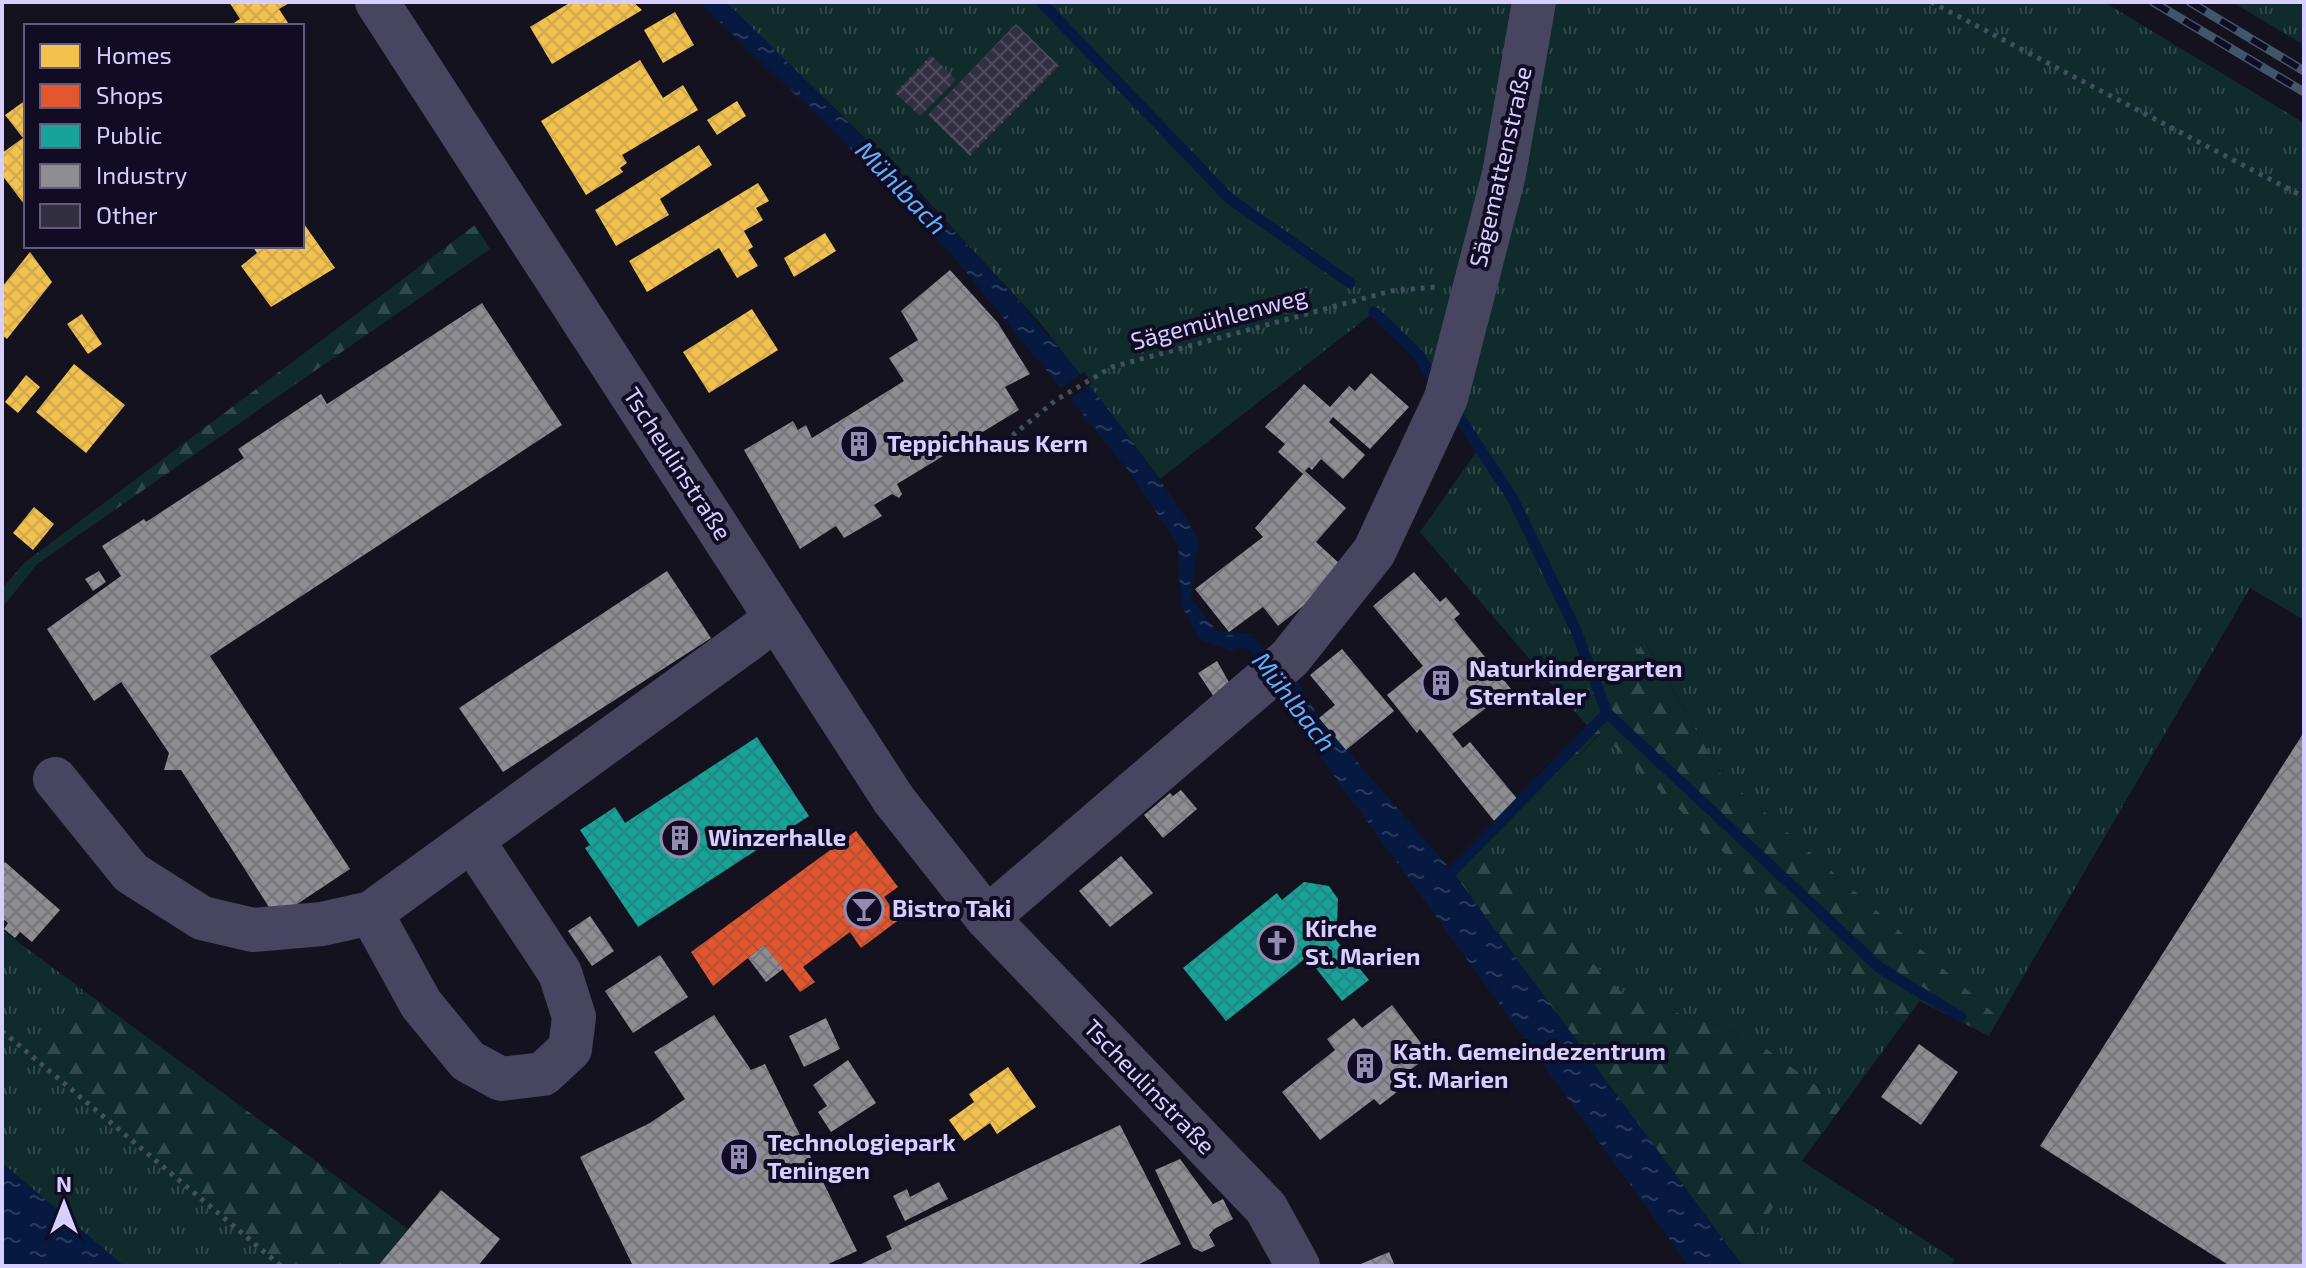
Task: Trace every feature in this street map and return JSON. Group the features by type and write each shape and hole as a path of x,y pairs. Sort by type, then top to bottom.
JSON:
{"street":[{"name":"Tscheulinstraße","path":"377,2 894,800 987,918 1266,1208 1298,1266"},
{"name":"Sägemattenstraße","path":"987,918 1290,658 1374,552 1446,398 1504,174 1534,2"},
{"path":"55,779 131,873 202,918 253,930 322,924 371,913 776,619"},
{"path":"371,913 421,1004 468,1061 501,1079 543,1074 570,1049 574,1017 560,973 472,840"}],"path":[{"path":"1931,2 2304,197"},
{"name":"Sägemühlenweg","path":"997,448 1056,400 1095,374 1391,291 1474,284"},
{"path":"2,1031 281,1266"}],"green space":[{"path":"726,2 2104,2 2304,123 2304,620 2250,588 1999,1018 1721,774 1645,641 1591,730 1420,532 1479,448 1418,354 1374,312 1160,479 1041,324 913,185"},
{"path":"2232,2 2304,2 2304,45"},
{"path":"475,225 490,249 37,564 2,608 2,589 24,563"},
{"path":"1644,640 1721,774 1999,1018 1989,1036 1920,1001 1902,1025 1600,733 1486,854 1626,997 1747,1035 1843,1105 1802,1161 1739,1262 1452,871 1591,730"},
{"path":"1601,733 1902,1025 1843,1105 1747,1035 1626,997 1485,853"},
{"path":"2,930 83,990 30,1054 281,1266 124,1266 2,1163"},
{"path":"83,990 408,1229 378,1266 281,1266 30,1054"},
{"path":"1802,1161 1954,1259 1951,1266 1743,1266 1739,1262"}],"water":[{"path":"699,2 726,2 915,190 1035,320 1145,459 1195,533 1198,542 1191,599 1217,631 1253,634 1232,651 1199,639 1181,604 1178,544 1128,470 953,256 828,126"},
{"path":"1294,674 1319,718 1452,871 1743,1266 1689,1266 1273,691"},
{"path":"2,1163 124,1266 2,1266"}],"pier":[{"path":"1084,372 1092,383 1068,401 1059,389"}],"building: Homes":[{"path":"229,2 291,2 279,9 289,24 232,24 240,19"},
{"path":"571,2 633,2 642,10 552,64 530,27"},
{"path":"675,12 694,45 663,63 644,30"},
{"path":"640,60 663,98 683,85 698,110 622,155 627,163 620,168 623,172 586,195 541,121"},
{"path":"24,101 24,204 2,175 2,153 23,138 5,115"},
{"path":"737,101 746,116 717,135 707,120"},
{"path":"699,145 712,165 660,199 669,215 616,246 595,210"},
{"path":"758,183 769,201 756,208 763,220 744,231 753,247 748,250 758,266 737,278 719,248 647,292 629,261"},
{"path":"304,224 335,268 271,307 241,266 257,253 253,248 304,248"},
{"path":"825,233 836,251 794,277 784,258"},
{"path":"30,252 52,282 7,339 2,335 2,287"},
{"path":"752,309 778,350 709,393 683,352"},
{"path":"82,314 102,344 88,354 67,324"},
{"path":"74,364 125,405 86,453 36,412"},
{"path":"26,375 40,387 18,413 5,402"},
{"path":"34,507 54,524 33,550 13,533"},
{"path":"1008,1067 1036,1107 997,1134 990,1123 964,1141 949,1120 974,1102 969,1094"}],"building: Shops":[{"path":"856,831 898,887 884,897 900,919 861,948 850,932 803,967 815,982 800,992 764,945 713,986 691,952"}],"building: Public":[{"name":"Winzerhalle","path":"757,737 809,816 638,927 585,848 590,845 580,830 615,807 625,823"},
{"name":"Kirche St. Marien","path":"1304,882 1329,886 1338,899 1337,923 1328,930 1369,980 1342,1001 1307,957 1226,1021 1183,968 1277,893 1282,900"}],"building: Industry":[{"name":"Teppichhaus Kern","path":"950,270 998,323 1030,374 1005,387 1019,410 897,484 902,494 899,498 892,494 874,505 882,516 844,538 836,526 800,549 744,450 793,421 798,430 806,425 812,438 904,381 889,358 918,340 901,311"},
{"path":"482,303 562,425 210,656 350,869 276,918 181,770 164,770 169,753 121,682 94,701 47,629 121,576 102,546 144,519 146,522 244,458 238,449 321,394 327,404"},
{"path":"1371,373 1409,407 1370,449 1333,417 1329,422 1365,455 1343,479 1321,459 1312,470 1309,467 1305,471 1346,508 1316,542 1340,564 1312,599 1278,626 1263,607 1229,632 1195,589 1263,537 1255,528 1303,474 1278,452 1285,444 1265,427 1304,384 1330,407 1349,386 1355,391"},
{"path":"99,571 106,582 93,591 85,579"},
{"path":"667,571 711,638 503,772 459,708"},
{"path":"1414,572 1440,602 1446,597 1460,614 1454,619 1511,689 1452,734 1463,748 1470,742 1519,801 1495,822 1420,729 1417,733 1387,695 1423,666 1373,606"},
{"path":"1342,649 1394,711 1346,750 1319,718 1335,705 1310,675"},
{"path":"1217,661 1231,686 1214,697 1198,673"},
{"path":"2304,732 2304,1266 2230,1266 2040,1146"},
{"path":"1181,790 1197,809 1163,838 1144,815 1170,793 1173,796"},
{"path":"1121,856 1153,893 1110,927 1079,891"},
{"path":"5,862 60,910 32,942 20,932 15,938 4,929 8,923 2,918 2,866"},
{"path":"590,916 614,951 592,966 568,931"},
{"path":"764,945 783,969 766,982 748,958"},
{"path":"660,955 688,997 633,1033 605,991"},
{"name":"Kath. Gemeindezentrum St. Marien","path":"1392,1005 1430,1055 1401,1077 1406,1085 1380,1105 1374,1099 1320,1140 1282,1092 1335,1050 1327,1039 1354,1018 1362,1028"},
{"name":"Technologiepark Teningen","path":"714,1015 751,1070 765,1064 857,1251 824,1266 633,1266 580,1157 650,1123 685,1099 654,1052"},
{"path":"826,1018 840,1049 804,1067 789,1036"},
{"path":"1919,1044 1958,1072 1921,1125 1881,1097"},
{"path":"848,1060 876,1103 831,1132 818,1112 827,1106 813,1085"},
{"name":"Technologiepark Teningen","path":"1120,1125 1181,1244 1135,1266 857,1266 892,1249 886,1236"},
{"path":"1180,1159 1213,1204 1223,1199 1233,1219 1214,1229 1209,1235 1215,1246 1202,1252 1193,1248 1155,1170"},
{"path":"939,1182 948,1199 905,1221 893,1196 907,1189 910,1197"},
{"path":"441,1190 500,1239 478,1266 378,1266"},
{"path":"1389,1252 1395,1266 1356,1266"}],"building: Other":[{"path":"1016,24 1059,66 970,156 928,115"},
{"path":"931,55 956,80 920,116 895,93"}],"waterway":[{"path":"1041,2 1229,198 1350,283"},
{"path":"1374,312 1418,354 1437,384"},
{"path":"1453,408 1512,497 1575,628 1607,713 1880,968 1961,1017"},
{"name":"Mühlbach","path":"1229,642 1250,643 1270,665"},
{"path":"1442,882 1607,713"}],"railway":[{"path":"2153,2 2304,92"},
{"path":"2190,2 2304,71"}],"place":[{"name":"Teppichhaus Kern","path":"859,444"},
{"name":"Naturkindergarten Sterntaler","path":"1441,683"},
{"name":"Winzerhalle","path":"680,838"},
{"name":"Bistro Taki","path":"864,909"},
{"name":"Kirche St. Marien","path":"1277,943"},
{"name":"Kath. Gemeindezentrum St. Marien","path":"1365,1066"},
{"name":"Technologiepark Teningen","path":"739,1157"}]}
